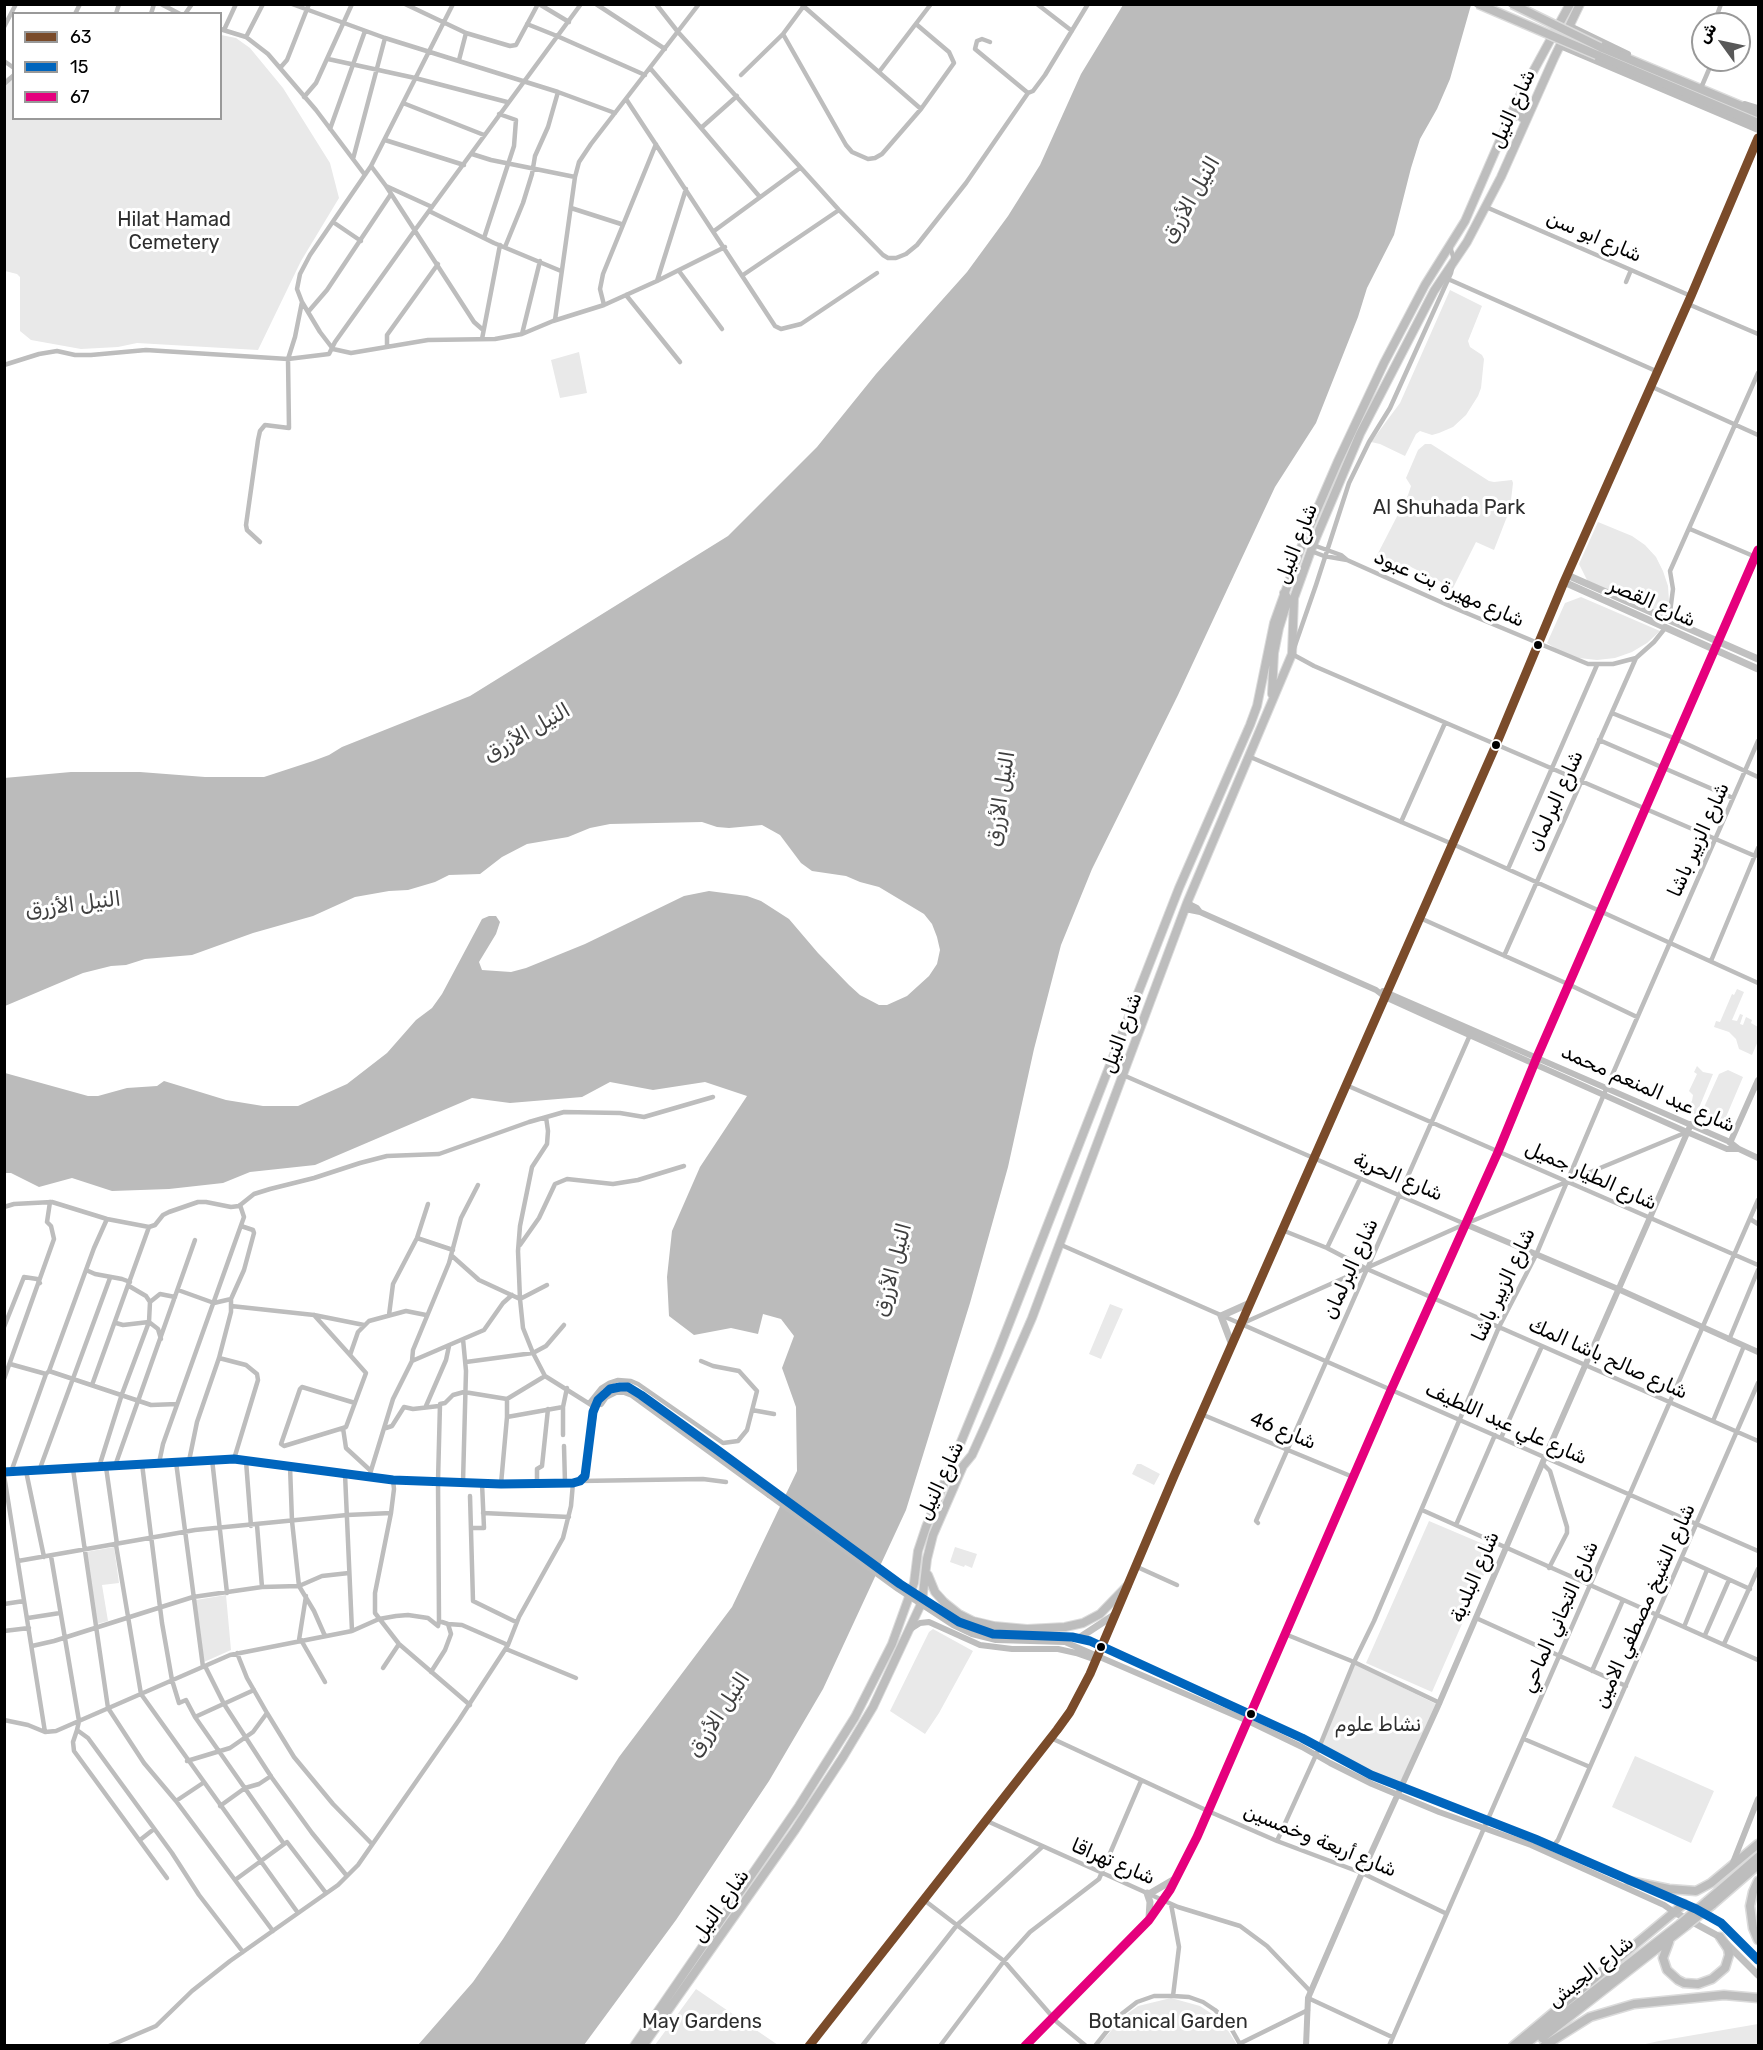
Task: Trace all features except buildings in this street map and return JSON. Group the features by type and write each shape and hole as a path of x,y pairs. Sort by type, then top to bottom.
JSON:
{"highway":[{"path":"1478,4 1758,114"},
{"path":"1512,4 1599,51 1758,123"},
{"path":"1629,1881 1669,1889 1696,1891 1711,1884 1758,1844"},
{"path":"1709,1904 1758,1857"},
{"path":"1683,1925 1758,1865"},
{"path":"1758,1881 1750,1906 1753,1928 1758,1940"},
{"path":"1513,2046 1684,1904"},
{"name":"شارع الجيش","path":"1532,2046 1672,1937 1683,1925"},
{"name":"شارع الجيش","path":"1523,2046 1683,1925"},
{"path":"1672,1937 1664,1952 1664,1964 1678,1980 1691,1984 1706,1983 1725,1968 1729,1955 1720,1937"},
{"path":"1544,2046 1590,2017 1634,2004 1715,1995 1758,1998"}],"main road":[{"name":"شارع النيل","path":"643,2046 855,1717 892,1644 914,1583 918,1551 926,1527 998,1352 1202,832 1257,706 1269,640 1302,544 1369,394 1436,267 1471,209 1508,121 1570,4"},
{"name":"شارع النيل","path":"634,2046 743,1894 795,1830 864,1722 922,1602 933,1535 959,1475 986,1424 1017,1356 1186,906 1292,654 1294,598 1312,548 1360,434 1421,314 1446,278 1454,260 1467,242 1486,207 1580,4"},
{"path":"1508,121 1518,114 1527,121"},
{"path":"809,2046 1051,1738 1070,1712 1097,1658 1201,1414 1496,745 1656,371 1688,304 1758,138"},
{"path":"1459,231 1460,237 1467,242"},
{"path":"1436,267 1446,278"},
{"path":"1302,544 1312,548"},
{"path":"1025,2046 1149,1920 1176,1878 1208,1811 1391,1390 1498,1152 1757,555"},
{"name":"شارع القصر","path":"1566,579 1667,624 1758,669"},
{"path":"1272,702 1274,653 1288,599 1284,593"},
{"name":"شارع القصر","path":"1667,624 1718,641 1758,659"},
{"path":"1202,832 1208,831 1212,835 1212,840"},
{"path":"1232,1345 1221,1316 1250,1303"},
{"path":"926,1570 935,1592 959,1614 973,1621 994,1626 1027,1629 1083,1623 1100,1614 1127,1586"},
{"path":"1075,1637 1116,1614"},
{"path":"855,1717 864,1722"},
{"path":"786,1825 795,1830"},
{"path":"1149,1920 1148,1893 1176,1878"},
{"path":"1684,1904 1721,1923 1758,1960"},
{"path":"1674,1912 1720,1937 1758,1975"}],"street":[{"path":"4,27 16,4"},
{"path":"161,4 176,12"},
{"path":"236,4 222,30 246,37 257,44 304,97 365,175"},
{"path":"246,37 263,4"},
{"path":"292,4 308,7 364,31 558,92 615,113"},
{"path":"304,97 316,83 352,4"},
{"path":"405,4 466,33 510,46 516,45 538,4 569,22"},
{"path":"453,4 371,166 300,274 297,289 302,302 333,349 351,353 428,340 504,338 522,334 555,320 604,305 725,247"},
{"path":"4,365 57,351 75,355 91,355 146,350 288,359 326,356 507,102 581,4"},
{"path":"596,4 665,49"},
{"path":"656,4 678,32 800,168 888,258 906,254 929,231 966,183 1028,93 1033,92 1037,87 1088,4"},
{"path":"555,320 579,162 699,4"},
{"path":"879,72 931,4"},
{"path":"1037,4 1072,31"},
{"path":"741,75 783,34 802,6 921,109"},
{"path":"280,68 287,60 308,7"},
{"path":"527,24 645,75"},
{"path":"783,34 846,145 860,157 875,158 882,154 921,109 954,63 950,52 916,24"},
{"path":"1570,26 1701,88 1758,108"},
{"path":"330,129 364,31"},
{"path":"459,60 466,33"},
{"path":"353,159 385,38"},
{"path":"990,42 982,39 977,41 975,50 1028,93"},
{"path":"1560,46 1758,130"},
{"path":"328,59 415,78 507,102"},
{"path":"650,68 759,196"},
{"path":"1701,88 1708,72"},
{"path":"482,339 482,328 503,246 523,203 535,156 548,127 558,92"},
{"path":"701,128 737,96"},
{"path":"626,99 725,247 771,321 782,329 801,324 813,317 877,273"},
{"path":"403,103 484,135"},
{"path":"484,238 514,146 516,120 499,114"},
{"path":"385,140 464,165"},
{"path":"604,305 600,282 621,224 656,144"},
{"path":"472,154 575,177"},
{"path":"371,166 438,264 474,322 482,328"},
{"path":"714,231 800,168"},
{"path":"386,186 484,238 561,271"},
{"path":"657,281 686,189"},
{"path":"308,312 322,297 391,194"},
{"name":"شارع ابو سن","path":"1486,207 1691,296"},
{"path":"571,208 621,224"},
{"path":"743,275 839,210"},
{"path":"333,222 361,241"},
{"path":"1450,245 1454,260"},
{"path":"522,334 540,261"},
{"path":"387,346 387,335 438,264"},
{"path":"1626,282 1631,270"},
{"path":"679,271 722,329"},
{"path":"1656,371 1446,278 1390,408 1358,463 1339,510 1292,654 1445,723 1755,856"},
{"path":"626,295 680,362"},
{"path":"260,542 247,530 246,525 258,440 260,431 265,425 289,428 288,359 302,302"},
{"path":"1688,304 1758,334"},
{"path":"1509,869 1597,665 1613,664 1636,658 1654,642 1667,624 1673,589 1671,571 1758,373"},
{"path":"1650,386 1758,435"},
{"path":"1690,529 1757,555"},
{"path":"1312,548 1341,555 1347,560"},
{"path":"1312,548 1324,556 1340,561 1347,560"},
{"name":"شارع مهيرة بت عبود","path":"1347,560 1577,662 1597,665"},
{"name":"شارع البرلمان","path":"1504,956 1636,658"},
{"path":"1612,712 1758,777"},
{"path":"1401,822 1445,723"},
{"path":"1599,740 1733,798"},
{"name":"شارع الزبير باشا","path":"1277,1841 1422,1510 1499,1327 1536,1255 1758,741"},
{"path":"1248,756 1509,869 1758,983"},
{"path":"1711,961 1758,849"},
{"name":"شارع عبد المنعم محمد","path":"1186,906 1644,1107 1691,1124 1758,1158"},
{"path":"1420,918 1637,1017"},
{"name":"شارع البرلمان","path":"1257,1522 1471,1032"},
{"name":"شارع الحرية","path":"1123,1076 1758,1352"},
{"path":"1727,1149 1758,1080"},
{"name":"شارع الطيار جميل","path":"1346,1085 1758,1265"},
{"path":"4,1207 14,1204 50,1202 107,1219 148,1227 155,1226 163,1215 198,1202 231,1207 240,1205 254,1194 360,1163 387,1156 439,1154 564,1112 620,1113 644,1117 713,1097"},
{"name":"شارع عبد المنعم محمد","path":"1644,1107 1687,1132 1727,1149 1739,1149"},
{"path":"546,1117 547,1144 532,1167 526,1185 519,1248 523,1328 545,1376 594,1406"},
{"name":"شارع البلدية","path":"1306,2046 1310,1995 1362,1873 1440,1703 1543,1460 1691,1124"},
{"path":"1241,1324 1465,1224 1687,1132"},
{"path":"519,1248 539,1218 555,1184 567,1179 613,1184 684,1166"},
{"path":"1327,1248 1360,1179"},
{"path":"370,1474 386,1428 393,1399 412,1361 413,1350 452,1252 461,1218 478,1185"},
{"name":"شارع التجاني الماحي","path":"1389,2046 1758,1200"},
{"path":"4,1379 54,1239 47,1222 50,1202"},
{"path":"389,1315 393,1284 417,1238 428,1204"},
{"path":"159,1463 161,1450 244,1218 240,1205"},
{"path":"45,1732 18,1561 7,1473 107,1219"},
{"path":"1750,1219 1758,1224"},
{"path":"189,1461 197,1422 219,1358 231,1303 244,1270 254,1233 253,1230 241,1226"},
{"path":"92,1385 130,1284 148,1227"},
{"name":"شارع صالح باشا المك","path":"1282,1230 1758,1441"},
{"path":"417,1238 452,1252 478,1280 520,1299"},
{"path":"115,1466 195,1240"},
{"name":"شارع علي عبد اللطيف","path":"1059,1244 1495,1435 1543,1460 1758,1551"},
{"path":"86,1270 122,1279 146,1296 150,1302 149,1322 122,1394 102,1467 141,1694 298,1913"},
{"path":"1730,1340 1758,1270"},
{"path":"4,1327 24,1277 37,1279 40,1283"},
{"path":"39,1471 111,1278"},
{"path":"520,1299 547,1285"},
{"path":"178,1290 214,1303 231,1303 364,1324 406,1311 426,1315"},
{"path":"150,1302 160,1294 175,1297"},
{"path":"412,1361 484,1329 503,1303 512,1295"},
{"path":"314,1315 366,1373 346,1427 284,1446 281,1444 300,1389 354,1403"},
{"path":"116,1323 123,1325 149,1322 158,1329 161,1339"},
{"path":"350,1356 358,1332 364,1324"},
{"path":"466,1362 533,1353 546,1346 564,1325"},
{"path":"463,1340 466,1362 463,1482"},
{"path":"426,1406 446,1360 449,1346"},
{"path":"1501,1438 1542,1346"},
{"path":"1713,1421 1744,1346"},
{"path":"219,1358 246,1365 257,1374 258,1380 234,1459"},
{"path":"109,2046 156,2026 192,1991 326,1893 358,1865 470,1705 507,1647 516,1623 558,1549 579,1480 594,1406 601,1388 618,1380 631,1381 723,1443 738,1441 747,1430 758,1391 740,1371 713,1366 701,1361"},
{"path":"10,1364 74,1379 151,1405 177,1404"},
{"path":"386,1428 392,1426 404,1407 413,1409 439,1406 453,1395 464,1392 507,1399 545,1376"},
{"name":"شارع الشيخ مصطفي الامين","path":"1545,1852 1558,1840 1758,1383"},
{"path":"563,1435 563,1407 567,1388"},
{"path":"594,1406 601,1396 613,1388 628,1388 953,1619 993,1634 1065,1640 1075,1637 1102,1647 1249,1718 1349,1773 1399,1794 1552,1847 1684,1904"},
{"path":"501,1484 507,1399"},
{"path":"4,1714 5,1720 28,1725 45,1732 56,1731 237,1653 352,1631 379,1619 408,1615 428,1618 438,1626 439,1406"},
{"path":"507,1418 563,1407"},
{"path":"537,1483 537,1470 542,1466 548,1409"},
{"path":"752,1410 774,1414"},
{"name":"شارع 46","path":"1201,1414 1353,1477"},
{"path":"343,1428 346,1448 370,1474"},
{"path":"1456,1526 1495,1435"},
{"path":"564,1446 565,1483"},
{"path":"212,1459 227,1593"},
{"path":"7,1473 234,1459 345,1474 370,1474 393,1480 501,1484 565,1483 579,1480 703,1479 726,1482"},
{"path":"1543,1460 1550,1471 1567,1527 1567,1533 1549,1568"},
{"path":"246,1461 262,1587"},
{"path":"176,1462 204,1667 224,1704 271,1776 312,1833 347,1876"},
{"path":"142,1464 160,1606 172,1680 179,1703 186,1700 195,1717 284,1844"},
{"path":"290,1466 292,1521 299,1586 324,1636"},
{"path":"73,1469 108,1708 144,1763 273,1931"},
{"path":"26,1471 44,1557"},
{"path":"345,1474 352,1631"},
{"path":"393,1480 392,1514 374,1606 379,1619 399,1644 470,1705"},
{"path":"472,1528 484,1528 482,1483"},
{"path":"470,1496 473,1601 516,1623"},
{"path":"1422,1510 1590,1587 1657,1614 1758,1660"},
{"path":"483,1513 569,1516"},
{"path":"18,1561 185,1532 347,1515 392,1514"},
{"path":"51,1556 63,1638 79,1721 73,1742 74,1751 166,1878"},
{"path":"1682,1558 1750,1589"},
{"path":"1136,1566 1178,1585"},
{"path":"1724,1644 1758,1569"},
{"path":"1684,1627 1707,1570"},
{"path":"32,1646 193,1597 262,1587 299,1586 322,1576 349,1573"},
{"path":"1705,1635 1729,1580"},
{"path":"306,1596 300,1640 325,1682"},
{"path":"1592,1671 1623,1600"},
{"path":"4,1604 24,1601"},
{"path":"28,1618 60,1613"},
{"path":"1476,1618 1626,1686"},
{"path":"439,1621 448,1624 462,1624 576,1678"},
{"path":"908,1631 920,1623 929,1622 980,1645 1012,1649 1058,1649 1097,1658"},
{"path":"431,1672 445,1650 451,1634 448,1624"},
{"path":"1070,1625 1075,1637"},
{"path":"4,1631 29,1628"},
{"path":"1285,1634 1354,1662 1440,1703"},
{"path":"1065,1640 1097,1658 1318,1747 1371,1775 1664,1905 1674,1912"},
{"path":"383,1668 399,1644"},
{"path":"237,1653 254,1690 294,1757 333,1804 372,1844"},
{"path":"195,1717 254,1690"},
{"path":"187,1761 230,1748 247,1737 267,1713"},
{"path":"77,1730 88,1738 199,1895 243,1952"},
{"name":"شارع أربعة وخمسين","path":"1051,1738 1208,1811 1277,1841 1362,1873 1446,1912"},
{"path":"1524,1738 1590,1767"},
{"path":"220,1806 245,1788 259,1784 271,1776"},
{"path":"940,2046 1004,1961 1035,1928 1097,1881 1141,1781"},
{"path":"176,1802 203,1783"},
{"path":"1731,1867 1758,1798"},
{"name":"شارع تهراقا","path":"987,1821 1163,1900 1240,1926 1267,1946 1310,1995 1392,2037"},
{"path":"140,1840 154,1829"},
{"path":"235,1880 287,1842 326,1893"},
{"path":"862,2046 957,1925 1042,1847"},
{"path":"924,1900 1004,1961 1053,2017 1086,2046"},
{"path":"1171,1903 1179,1947 1173,1996"},
{"path":"1095,2046 1119,2016 1137,2002 1154,1996 1189,1997 1203,2002 1227,2021 1241,2044 1308,2010"}],"green space":[{"name":"Hilat Hamad Cemetery","path":"222,35 236,38 250,48 283,88 330,163 339,198 301,261 258,350 137,343 118,347 81,349 31,340 20,331 20,277 5,271 4,81 12,75 12,120 222,120"},
{"path":"1450,290 1482,306 1468,341 1470,347 1484,359 1481,388 1466,415 1453,427 1432,435 1420,431 1416,434 1405,456 1371,442 1400,403"},
{"path":"579,352 587,393 560,398 551,360"},
{"name":"Al Shuhada Park","path":"1425,444 1431,444 1489,481 1512,480 1513,483 1510,509 1494,550 1476,542 1450,594 1441,582 1405,564 1391,571 1373,563 1408,495 1411,486 1406,478 1418,450"},
{"path":"1598,522 1632,536 1656,557 1668,586 1669,601 1666,617 1588,582 1579,564"},
{"path":"1581,597 1660,631 1647,643 1632,652 1615,658 1597,660 1563,653 1547,643 1565,603"},
{"path":"1737,989 1744,992 1732,1020 1737,1021 1740,1014 1743,1015 1740,1024 1743,1025 1746,1017 1758,1027 1758,1041 1752,1055 1739,1049 1736,1039 1729,1032 1714,1027 1716,1021 1720,1022 1732,994 1734,995"},
{"path":"1697,1066 1703,1072 1713,1074 1696,1115 1679,1107 1681,1103 1687,1106 1692,1101 1693,1095 1689,1091 1697,1074 1694,1072"},
{"path":"1728,1070 1743,1077 1723,1124 1701,1114 1719,1074"},
{"path":"1110,1304 1123,1309 1101,1359 1089,1354"},
{"path":"1137,1464 1160,1474 1154,1485 1132,1474"},
{"path":"1429,1521 1495,1549 1432,1692 1366,1663"},
{"path":"114,1547 119,1583 102,1585 108,1621 97,1624 86,1552"},
{"path":"955,1547 977,1554 972,1568 950,1562"},
{"path":"226,1595 231,1650 204,1662 196,1600"},
{"path":"933,1629 973,1651 925,1734 890,1711 929,1632"},
{"name":"نشاط علوم","path":"1355,1664 1438,1705 1399,1785 1320,1746"},
{"path":"1635,1756 1714,1791 1691,1843 1612,1807"},
{"name":"May Gardens","path":"696,1989 778,2045 655,2045"},
{"name":"Botanical Garden","path":"1171,1998 1200,2006 1212,2014 1224,2024 1237,2045 1098,2046 1123,2017 1138,2006"},
{"path":"1758,2024 1758,2045 1641,2045 1659,2041"}],"water":[{"name":"النيل الأزرق","path":"1123,5 1471,5 1450,79 1420,139 1394,235 1367,288 1358,317 1316,423 1275,487 1178,695 1092,869 1061,945 1034,1049 1008,1167 970,1303 906,1510 823,1689 769,1781 676,1920 584,2045 418,2045 473,1982 619,1757 732,1607 797,1471 796,1407 782,1368 794,1336 781,1319 763,1314 758,1334 731,1328 694,1335 669,1316 667,1277 672,1231 700,1167 747,1096 705,1082 653,1090 610,1082 582,1097 510,1103 472,1098 315,1165 250,1172 223,1183 169,1189 112,1191 72,1178 39,1187 11,1173 5,1173 5,1073 88,1096 98,1096 127,1088 157,1086 164,1081 226,1100 263,1106 298,1106 347,1084 387,1053 416,1020 432,1008 442,994 482,919 489,916 496,916 500,922 496,934 479,962 482,970 511,972 585,944 684,896 709,891 747,896 761,901 789,919 849,985 860,995 879,1005 887,1005 907,996 929,976 937,964 940,950 937,937 932,924 924,914 879,887 846,876 812,871 801,863 780,835 762,825 729,828 702,822 610,824 590,828 568,837 527,844 502,857 480,874 449,875 408,890 355,897 313,916 253,933 192,955 145,959 83,973 5,1006 4,778 71,772 264,777 313,761 342,747 470,696 728,536 817,447 876,374 967,272 1008,216 1040,165 1081,74"}],"transit line":[{"name":"63","path":"809,2046 1057,1730 1070,1712 1090,1674 1174,1476 1496,745 1564,582 1691,296 1758,138"},
{"name":"67","path":"1025,2046 1149,1920 1170,1890 1197,1837 1391,1390 1498,1152 1537,1057 1758,550"},
{"name":"15","path":"4,1472 234,1459 393,1480 501,1484 573,1483 585,1476 593,1412 598,1400 610,1389 628,1387 900,1584 959,1622 993,1634 1072,1637 1090,1641 1302,1738 1371,1775 1535,1839 1696,1909 1721,1923 1758,1960"}]}
